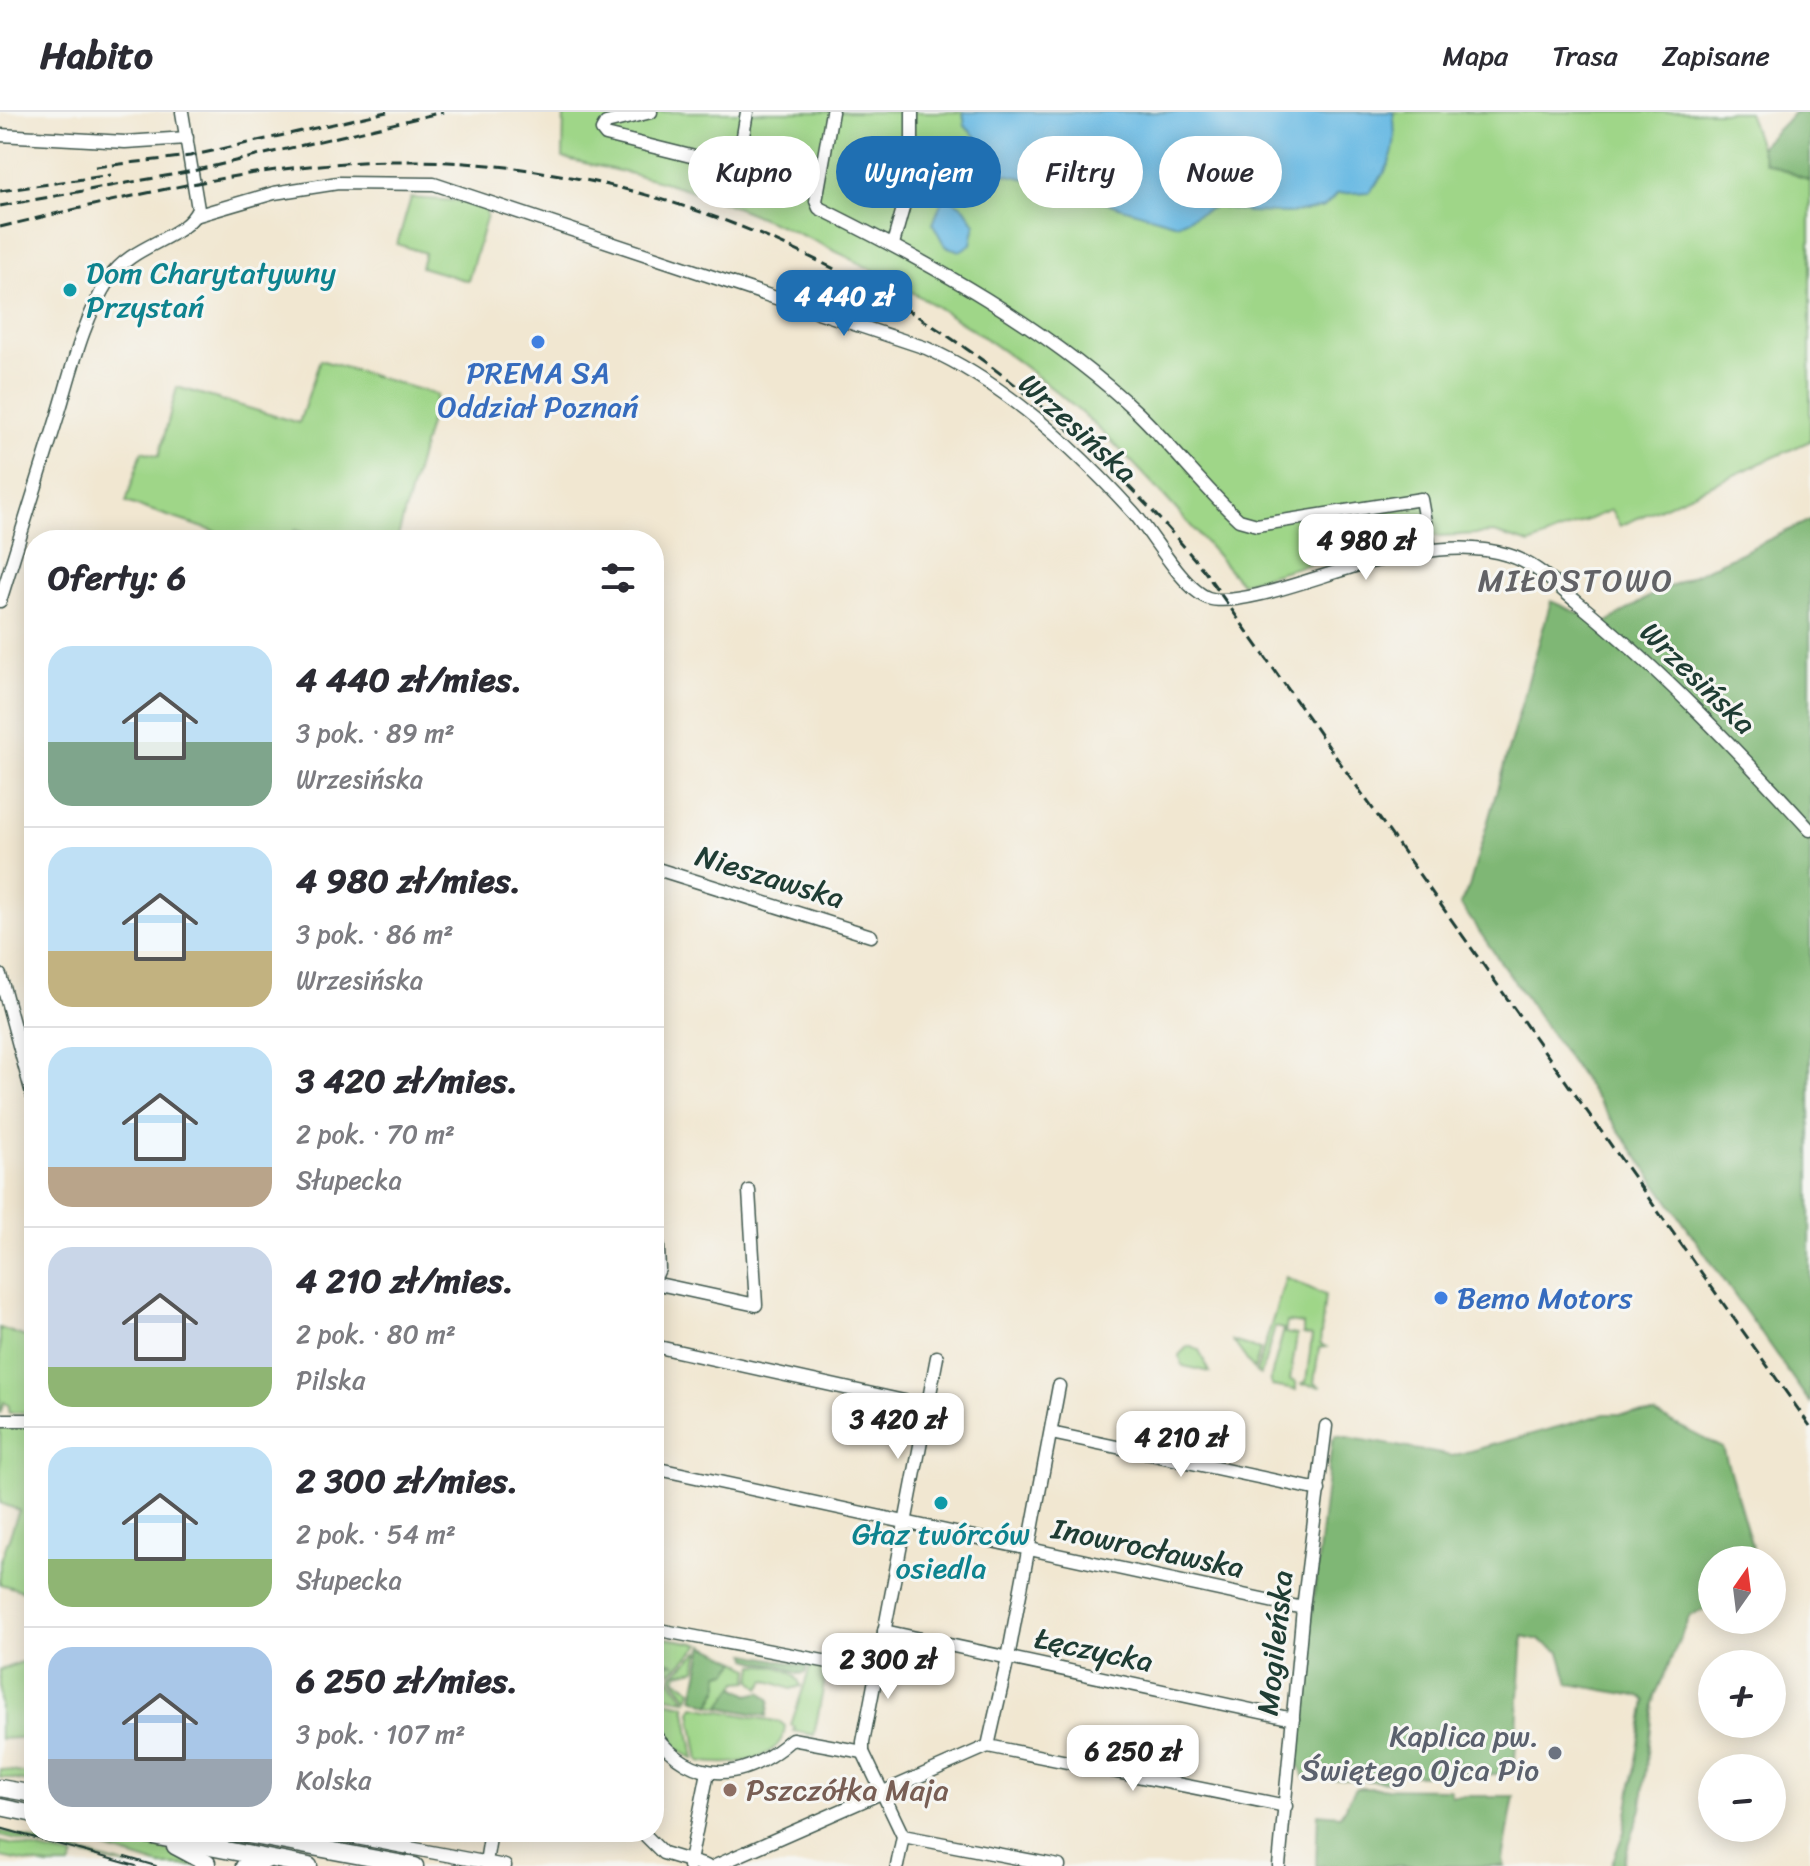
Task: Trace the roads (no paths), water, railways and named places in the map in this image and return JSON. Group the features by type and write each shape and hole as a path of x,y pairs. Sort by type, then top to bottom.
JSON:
{"main road":[{"path":"0,1788 24,1792"},
{"path":"0,1807 24,1812"},
{"path":"162,1842 207,1864"},
{"path":"211,1842 309,1866"},
{"path":"284,1842 415,1866"}],"street":[{"path":"182,112 198,203 195,216"},
{"path":"651,112 606,123 602,130 606,135 731,166 739,160 747,112"},
{"path":"832,112 817,205 893,244 1045,339 1114,393 1244,523 1287,522 1421,499 1430,550"},
{"path":"893,244 912,176 912,112"},
{"path":"0,135 125,142 187,138"},
{"name":"Wrzesińska","path":"0,601 71,369 101,293 130,256 181,229 195,216 274,193 338,183 434,184 484,198 926,348 977,376 1050,431 1133,512 1190,584 1205,597 1238,600 1319,575 1430,550 1496,551 1514,557 1543,575 1664,677 1810,830"},
{"name":"Nieszawska","path":"664,871 871,936"},
{"path":"0,975 24,1064"},
{"path":"664,1283 756,1305 749,1191"},
{"path":"664,1348 927,1406"},
{"path":"897,1866 903,1836 863,1752 937,1357"},
{"path":"988,1746 1008,1658 1059,1386"},
{"path":"0,1420 24,1420"},
{"name":"Mogileńska","path":"1279,1866 1303,1608 1326,1426"},
{"path":"1051,1433 1319,1490"},
{"name":"Inowrocławska","path":"664,1470 1303,1608"},
{"path":"664,1631 876,1671"},
{"name":"Łęczycka","path":"884,1631 1293,1719"},
{"path":"664,1745 672,1754 708,1772 734,1772 754,1766 770,1758 792,1739 863,1752"},
{"path":"715,1866 988,1746 1286,1806"},
{"path":"689,1864 708,1772"},
{"path":"903,1836 1059,1866"},
{"path":"201,1842 207,1864"},
{"path":"379,1842 505,1866"},
{"path":"486,1862 489,1842"},
{"path":"652,1842 663,1853 689,1864 706,1866"},
{"path":"242,1866 284,1861"}],"water":[{"path":"963,112 1393,112 1395,135 1392,155 1384,174 1369,192 1337,194 1324,207 1294,213 1248,212 1227,208 1282,208 1282,136 1159,136 1159,208 1212,208 1177,224 1122,208 1143,208 1143,136 1017,136 1017,177 1004,174 1001,183 1001,136 974,136 965,126"},
{"path":"939,208 965,208 975,224 971,244 960,251 945,246 933,224"}],"tram line":[{"path":"0,1828 24,1835"},
{"path":"50,1842 136,1866"},
{"path":"125,1857 156,1866"}],"railway":[{"path":"95,167 190,156 387,112"},
{"path":"0,206 193,171 443,112"},
{"path":"0,227 194,184 292,168 391,161 509,167 624,189 736,225 844,274 945,334 1040,405 1127,485 1205,572 1810,1426"},
{"path":"0,191 111,175"}],"place":[{"name":"Dom Charytatywny Przystań","path":"70,290"},
{"name":"PREMA SA Oddział Poznań","path":"538,342"},
{"name":"Bemo Motors","path":"1441,1298"},
{"name":"Głaz twórców osiedla","path":"941,1503"},
{"name":"Kaplica pw. Świętego Ojca Pio","path":"1555,1753"},
{"name":"Pszczółka Maja","path":"730,1790"}],"district":[{"name":"MIŁOSTOWO","path":"1576,580"}]}
